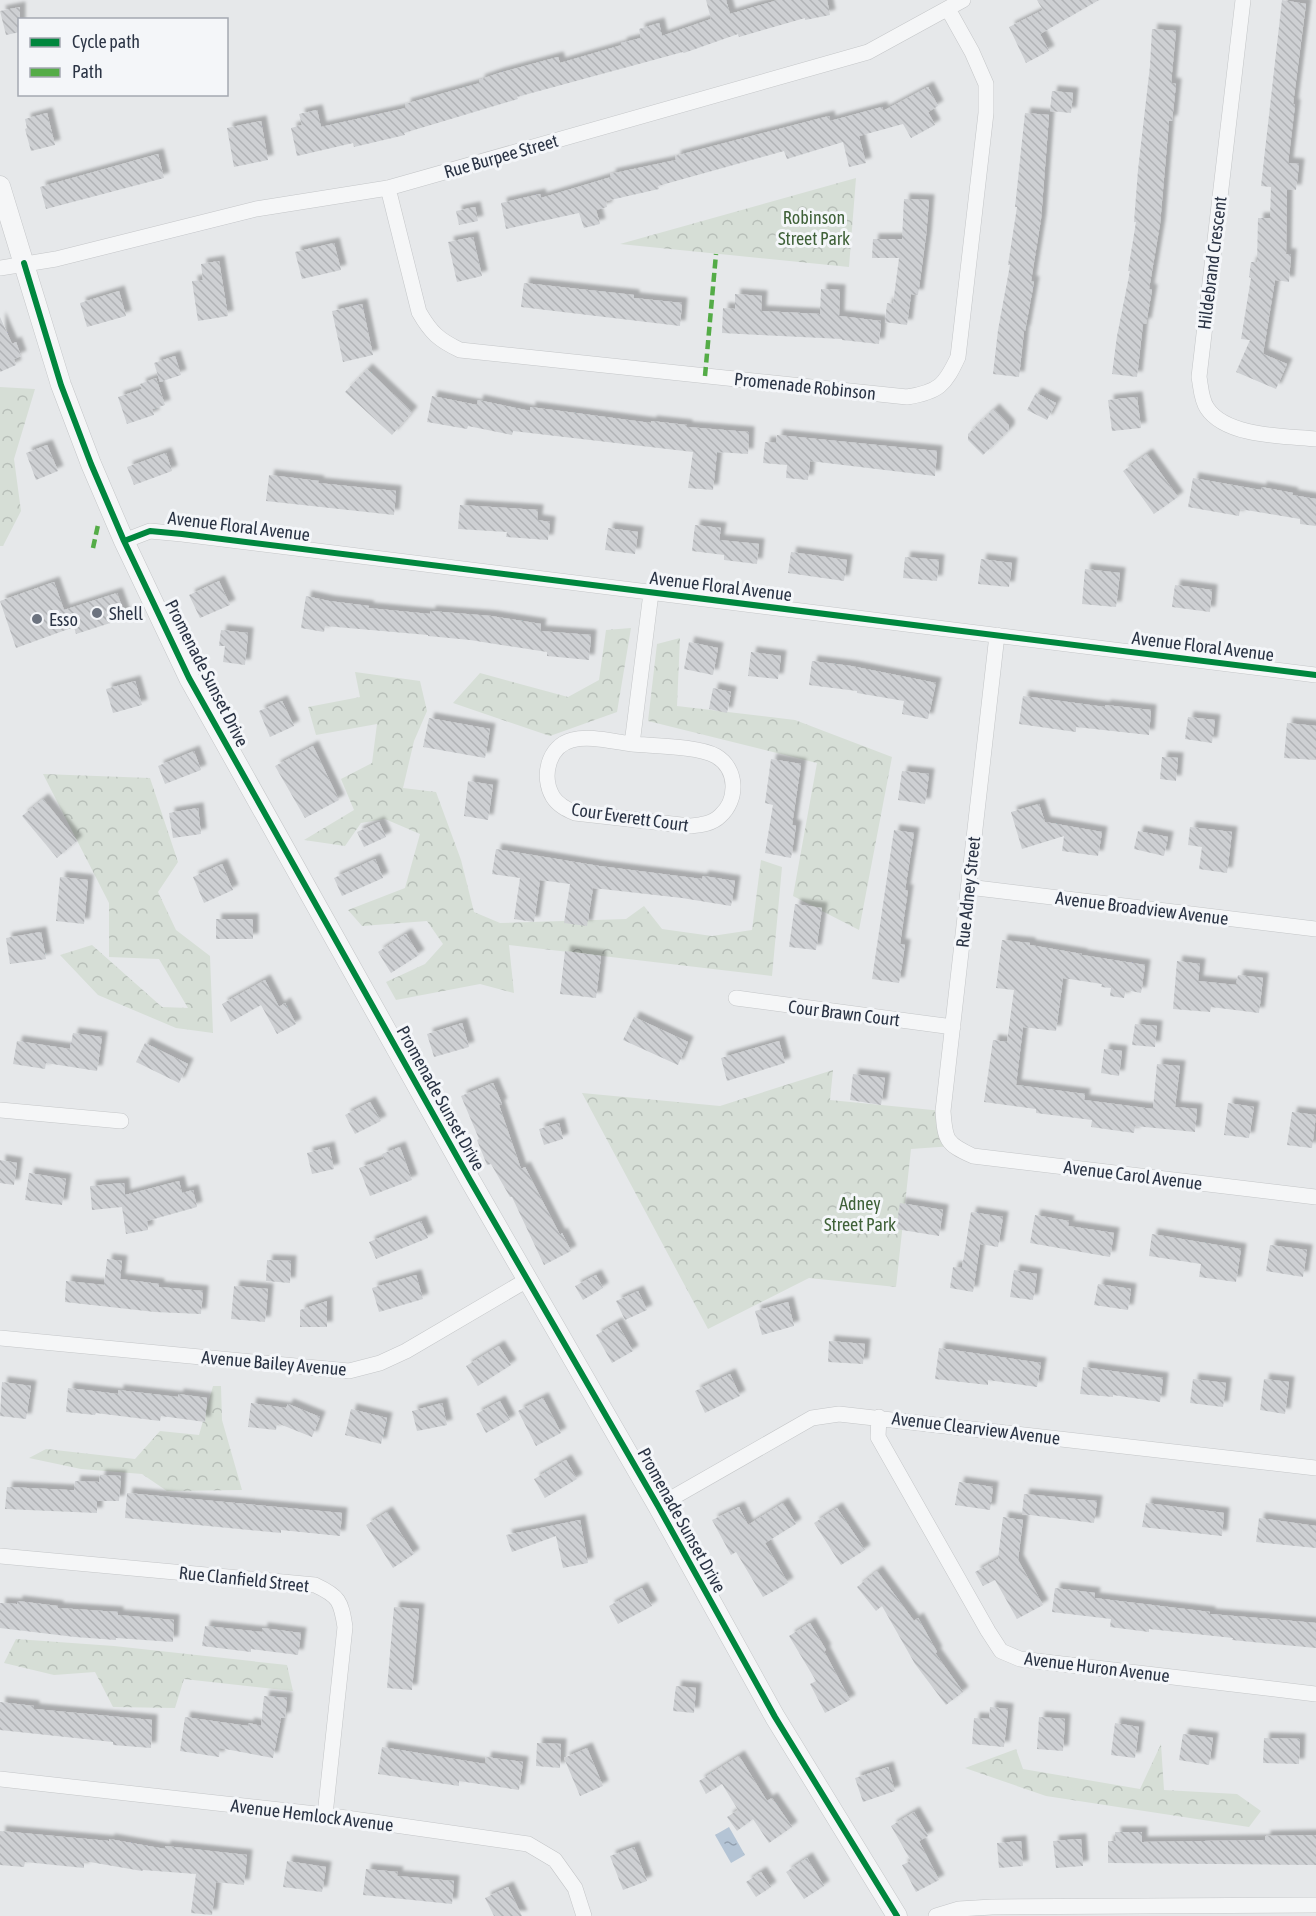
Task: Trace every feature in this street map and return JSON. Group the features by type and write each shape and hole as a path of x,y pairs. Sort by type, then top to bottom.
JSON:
{"street":[{"name":"Rue Burpee Street","path":"0,268 56,259 256,208 388,188 868,52 963,0"},
{"name":"Hildebrand Crescent","path":"1243,0 1199,377 1202,396 1208,409 1221,422 1239,429 1316,439"},
{"name":"Promenade Robinson","path":"388,188 420,312 428,328 441,341 460,350 907,397 927,394 947,381 958,357 986,113 986,84 972,52 948,9"},
{"name":"Promenade Sunset Drive","path":"0,186 61,385 91,464 124,541 189,678 775,1717 897,1916"},
{"name":"Avenue Floral Avenue","path":"124,541 150,531 1316,675"},
{"path":"632,744 651,593"},
{"name":"Rue Adney Street","path":"953,1146 944,1131 943,1111 997,635"},
{"name":"Cour Everett Court","path":"584,739 632,744 715,755 726,764 732,777 733,792 729,806 719,818 705,825 690,826 575,813 562,807 553,798 546,771 551,757 560,746 571,740 584,739"},
{"name":"Avenue Broadview Avenue","path":"968,887 1316,929"},
{"name":"Cour Brawn Court","path":"736,998 953,1027"},
{"path":"0,1110 121,1121"},
{"name":"Avenue Carol Avenue","path":"953,1146 974,1156 1316,1197"},
{"name":"Avenue Bailey Avenue","path":"0,1338 350,1371 406,1351 527,1280"},
{"name":"Avenue Clearview Avenue","path":"658,1506 812,1418 839,1414 1316,1468"},
{"name":"Avenue Huron Avenue","path":"879,1417 878,1437 1001,1651 1020,1659 1316,1694"},
{"name":"Rue Clanfield Street","path":"0,1556 315,1585 330,1592 342,1605 345,1627 324,1815"},
{"name":"Avenue Hemlock Avenue","path":"0,1779 324,1815 528,1844 555,1860 575,1888 584,1916"},
{"path":"936,1916 959,1909 992,1907 1316,1905"}],"green space":[{"name":"Robinson Street Park","path":"856,178 849,267 620,244"},
{"path":"0,387 35,389 14,459 21,511 3,546 0,546"},
{"path":"631,628 617,712 550,736 453,703 480,673 568,697 599,680 606,630"},
{"path":"680,638 677,706 795,720 892,757 859,930 793,896 817,763 648,721 657,644"},
{"path":"355,672 420,681 427,711 414,741 403,788 436,792 461,860 474,912 500,923 626,919 644,906 662,929 712,936 752,930 761,860 782,867 772,976 509,945 514,993 480,984 396,1000 386,982 425,964 443,944 427,921 362,926 348,910 405,888 420,834 385,819 361,823 345,846 304,840 354,810 341,779 372,763 377,724 316,735 308,707 360,697"},
{"path":"43,774 150,778 178,862 158,892 176,930 210,956 213,1033 176,1028 98,995 60,955 92,945 162,1007 188,1008 159,959 109,957 109,903"},
{"name":"Adney Street Park","path":"833,1070 830,1100 943,1111 953,1146 911,1149 896,1287 809,1278 708,1329 582,1093 720,1106"},
{"path":"213,1386 221,1386 222,1420 242,1490 167,1491 142,1474 81,1469 29,1458 46,1449 135,1459 160,1431 199,1435"},
{"path":"16,1639 114,1646 287,1665 293,1691 184,1679 175,1708 113,1707 95,1672 54,1675 4,1663"},
{"path":"1161,1744 1164,1790 1237,1794 1261,1811 1249,1827 1046,1796 965,1768 1016,1749 1023,1769 1140,1789"}],"water":[{"path":"729,1827 745,1855 731,1863 715,1835"}],"building":[{"path":"706,0 726,0 730,14 778,0 827,0 830,15 805,20 805,18 739,37 738,34 684,53 517,97 518,99 404,133 405,135 354,147 353,143 297,156 291,128 302,125 299,114 317,110 321,127 406,108 405,104 480,83 479,80 499,73 558,57 560,63 622,45 621,43 641,38 639,29 659,23 662,36 711,19"},
{"path":"1037,0 1099,0 1040,34 1049,51 1026,63 1009,27 1043,10"},
{"path":"1282,0 1306,4 1288,163 1299,164 1296,190 1287,189 1286,254 1291,254 1289,282 1275,280 1263,354 1287,364 1276,389 1236,372 1250,340 1241,339 1251,278 1249,277 1251,262 1257,262 1258,218 1270,218 1271,187 1261,186"},
{"path":"20,7 18,32 6,35 0,11"},
{"path":"1152,29 1176,31 1171,83 1176,84 1172,121 1169,121 1160,224 1149,289 1152,290 1146,324 1143,323 1137,377 1112,374 1136,222 1134,222 1138,170"},
{"path":"928,87 938,106 928,112 935,125 911,138 903,124 859,136 866,163 849,167 843,142 787,159 784,151 658,186 659,189 606,201 607,207 596,210 600,224 584,228 579,213 506,229 501,203 540,194 541,198 611,177 610,174 676,160 675,156 829,116 830,121 882,107 883,111"},
{"path":"1052,91 1073,93 1071,113 1050,111"},
{"path":"47,113 55,145 31,151 25,129 27,128 25,119"},
{"path":"1025,113 1049,115 1041,219 1031,281 1034,282 1024,331 1019,377 993,374 998,330 1010,265 1008,265 1017,207 1015,207"},
{"path":"261,121 268,160 234,167 227,128"},
{"path":"158,154 164,178 46,209 40,187"},
{"path":"904,199 929,200 918,295 911,294 907,325 885,322 887,303 893,304 899,258 872,258 873,239 902,239"},
{"path":"475,207 478,221 459,225 456,211"},
{"path":"473,237 482,276 457,282 448,242"},
{"path":"334,243 341,270 302,279 295,252"},
{"path":"219,261 228,316 198,321 192,281 203,280 201,264"},
{"path":"524,283 634,295 634,298 682,303 680,326 521,307"},
{"path":"821,289 840,290 839,316 881,321 879,344 842,339 722,333 723,308 735,309 735,294 762,296 761,311 820,314"},
{"path":"119,291 126,316 87,327 80,303"},
{"path":"362,304 373,355 343,362 332,311"},
{"path":"0,317 12,344 16,342 21,356 14,359 16,365 0,372"},
{"path":"175,356 181,375 160,382 154,363"},
{"path":"367,369 412,412 392,435 345,392"},
{"path":"156,378 165,405 152,409 154,415 127,424 118,397 142,389 140,384"},
{"path":"1036,393 1056,403 1047,420 1027,410"},
{"path":"432,396 477,405 478,400 530,411 530,407 651,423 651,421 687,425 687,427 749,432 748,454 717,452 713,490 688,488 693,452 513,431 512,435 468,426 467,429 427,422"},
{"path":"1137,397 1141,428 1112,431 1108,400"},
{"path":"994,409 1009,425 1009,430 983,455 968,440 968,434"},
{"path":"777,435 937,451 935,476 810,461 808,480 786,478 787,465 763,463 765,442 776,443"},
{"path":"47,445 58,471 36,480 26,453"},
{"path":"166,453 172,471 134,485 127,467"},
{"path":"1147,454 1178,497 1154,514 1123,471"},
{"path":"269,475 319,481 318,483 396,491 394,515 266,501"},
{"path":"1193,478 1261,490 1261,487 1316,499 1316,526 1300,524 1300,519 1240,509 1239,516 1188,507"},
{"path":"460,505 538,510 537,520 550,522 548,540 506,537 507,532 458,529"},
{"path":"695,525 721,528 719,540 759,544 757,564 724,560 724,555 692,551"},
{"path":"608,528 638,532 635,554 605,550"},
{"path":"791,552 847,560 844,581 788,573"},
{"path":"905,557 939,560 937,581 903,578"},
{"path":"981,559 1012,563 1009,587 978,584"},
{"path":"1085,569 1120,573 1116,607 1082,604"},
{"path":"219,581 230,605 200,618 189,595"},
{"name":"Esso","path":"54,582 64,610 117,593 126,618 76,634 74,627 16,648 0,601"},
{"path":"1175,585 1212,590 1210,612 1172,607"},
{"path":"306,596 369,606 368,608 430,614 430,611 491,616 541,624 540,631 591,635 589,660 547,656 547,652 428,635 325,626 324,632 301,628"},
{"path":"221,630 248,633 245,665 223,662 225,646 219,646"},
{"path":"689,642 718,648 713,675 684,669"},
{"path":"751,652 781,656 778,679 748,676"},
{"path":"812,661 851,666 936,683 928,719 902,714 904,701 857,693 857,691 809,685"},
{"path":"135,681 142,705 113,713 106,689"},
{"path":"713,688 731,692 727,713 709,709"},
{"path":"1023,696 1105,707 1105,705 1151,710 1149,735 1076,727 1076,732 1019,724"},
{"path":"282,701 294,726 270,737 259,711"},
{"path":"1188,717 1215,720 1212,743 1185,739"},
{"path":"429,718 490,729 485,758 423,747"},
{"path":"1287,723 1316,726 1316,760 1284,758"},
{"path":"313,746 339,800 305,818 275,766"},
{"path":"194,751 201,770 165,784 158,766"},
{"path":"1162,757 1178,758 1176,781 1160,779"},
{"path":"771,759 801,764 792,825 796,826 791,858 765,853 773,805 765,803"},
{"path":"902,771 929,774 925,804 898,800"},
{"path":"468,781 493,785 488,820 464,816"},
{"path":"43,799 77,841 57,858 22,816"},
{"path":"1039,804 1045,822 1102,832 1098,856 1062,851 1064,836 1022,849 1011,812"},
{"path":"198,808 201,834 173,838 169,813"},
{"path":"379,822 386,837 364,847 357,832"},
{"path":"1190,827 1232,832 1227,873 1199,869 1202,847 1188,845"},
{"path":"894,830 914,833 905,890 908,890 900,944 905,945 899,983 872,979"},
{"path":"1138,831 1168,837 1164,856 1134,849"},
{"path":"496,849 599,866 735,881 731,906 593,888 587,926 564,923 570,884 540,880 534,922 514,919 520,878 492,874"},
{"path":"375,859 383,878 342,896 334,878"},
{"path":"222,864 233,890 204,903 193,877"},
{"path":"60,877 88,880 84,924 56,921"},
{"path":"795,904 822,908 816,950 789,947"},
{"path":"216,919 253,919 253,939 216,939"},
{"path":"41,932 46,959 10,964 6,938"},
{"path":"406,934 419,955 391,973 378,952"},
{"path":"1002,940 1030,943 1030,945 1082,955 1145,965 1141,993 1126,990 1124,998 1110,996 1111,988 1101,987 1102,984 1063,978 1056,1031 1023,1027 1016,1085 1085,1094 1084,1100 1153,1109 1157,1064 1180,1066 1175,1107 1197,1109 1195,1132 1135,1126 1134,1133 1091,1127 1092,1120 1036,1113 1036,1109 984,1102 993,1040 1007,1042 1014,990 996,988"},
{"path":"565,951 601,956 596,998 560,994"},
{"path":"1177,961 1200,964 1198,981 1236,985 1238,975 1263,978 1259,1013 1211,1007 1210,1012 1173,1009"},
{"path":"265,980 279,1007 285,1003 296,1024 277,1034 261,1005 231,1022 222,1004"},
{"path":"634,1017 688,1042 678,1065 623,1040"},
{"path":"462,1023 469,1047 434,1057 427,1034"},
{"path":"1135,1024 1157,1026 1155,1047 1132,1045"},
{"path":"73,1033 102,1037 97,1071 46,1063 45,1069 13,1064 17,1041 70,1049"},
{"path":"779,1041 785,1063 727,1081 721,1058"},
{"path":"145,1043 188,1064 179,1083 136,1062"},
{"path":"1104,1049 1122,1051 1119,1076 1101,1073"},
{"path":"853,1074 885,1078 881,1105 850,1100"},
{"path":"493,1083 502,1104 499,1105 521,1169 525,1167 560,1235 562,1233 571,1251 544,1265 512,1197 491,1164 487,1165 461,1096"},
{"path":"370,1102 381,1121 355,1134 345,1115"},
{"path":"1228,1103 1254,1107 1249,1138 1224,1135"},
{"path":"1292,1112 1316,1115 1312,1148 1287,1145"},
{"path":"559,1123 563,1139 544,1145 539,1129"},
{"path":"329,1147 334,1169 312,1174 307,1153"},
{"path":"400,1147 412,1180 370,1196 359,1168 384,1159 382,1154"},
{"path":"0,1160 17,1163 14,1185 0,1183"},
{"path":"29,1173 66,1179 62,1205 25,1200"},
{"path":"179,1181 182,1193 193,1190 197,1207 147,1221 148,1230 126,1234 122,1207 92,1210 90,1186 124,1183 125,1195"},
{"path":"900,1203 943,1210 939,1236 896,1229"},
{"path":"971,1212 1003,1217 998,1247 980,1244 973,1292 950,1288 953,1267 962,1268"},
{"path":"1035,1215 1069,1221 1068,1226 1114,1233 1110,1257 1030,1243"},
{"path":"421,1221 428,1238 376,1259 369,1242"},
{"path":"1152,1234 1241,1249 1236,1282 1199,1277 1201,1264 1149,1256"},
{"path":"1270,1245 1307,1250 1303,1277 1266,1271"},
{"path":"107,1259 122,1261 120,1279 159,1284 159,1287 203,1291 201,1314 155,1312 65,1302 66,1281 104,1285"},
{"path":"267,1260 291,1261 290,1283 266,1281"},
{"path":"1014,1270 1037,1274 1033,1300 1010,1297"},
{"path":"416,1275 423,1299 379,1312 372,1288"},
{"path":"596,1275 603,1288 583,1300 575,1286"},
{"path":"1098,1284 1131,1289 1128,1310 1094,1305"},
{"path":"234,1286 268,1289 265,1322 231,1319"},
{"path":"638,1291 647,1310 625,1320 616,1301"},
{"path":"327,1301 327,1327 300,1327 300,1310"},
{"path":"788,1302 794,1326 762,1335 755,1311"},
{"path":"617,1323 633,1351 612,1363 596,1335"},
{"path":"829,1341 865,1344 863,1364 828,1362"},
{"path":"499,1346 511,1365 478,1386 466,1366"},
{"path":"939,1348 1041,1363 1037,1387 988,1380 988,1385 935,1379"},
{"path":"1083,1367 1163,1378 1160,1402 1113,1395 1113,1397 1080,1394"},
{"path":"730,1374 740,1396 705,1413 695,1391"},
{"path":"1193,1379 1226,1383 1223,1407 1190,1403"},
{"path":"1264,1379 1289,1382 1285,1414 1260,1410"},
{"path":"2,1382 31,1386 26,1419 0,1416"},
{"path":"68,1388 118,1394 118,1390 207,1398 205,1422 161,1416 160,1421 96,1413 95,1415 66,1412"},
{"path":"543,1398 561,1433 536,1446 518,1411"},
{"path":"500,1401 510,1420 486,1433 476,1414"},
{"path":"251,1403 286,1408 288,1404 320,1417 312,1437 277,1423 276,1430 248,1427"},
{"path":"442,1403 447,1425 417,1431 412,1411"},
{"path":"351,1409 387,1418 381,1444 345,1435"},
{"path":"566,1460 577,1479 545,1498 534,1479"},
{"path":"100,1475 121,1476 119,1501 97,1501 97,1513 5,1509 7,1487 74,1490 75,1481 99,1482"},
{"path":"959,1482 993,1487 990,1510 955,1505"},
{"path":"127,1493 342,1513 340,1536 281,1530 281,1533 125,1518"},
{"path":"1024,1494 1097,1501 1094,1523 1022,1514"},
{"path":"783,1503 796,1524 765,1543 788,1583 763,1597 736,1552 731,1555 712,1520 739,1507 748,1525"},
{"path":"1146,1503 1224,1513 1222,1536 1142,1527"},
{"path":"837,1508 865,1550 841,1565 814,1523"},
{"path":"387,1512 414,1554 393,1568 366,1525"},
{"path":"1003,1517 1023,1520 1018,1560 1043,1605 1017,1619 995,1580 983,1586 975,1572 998,1559"},
{"path":"1259,1518 1316,1526 1316,1548 1256,1542"},
{"path":"580,1520 588,1563 563,1568 556,1536 512,1552 506,1535"},
{"path":"877,1571 914,1621 918,1618 937,1652 935,1653 963,1692 946,1705 915,1664 882,1606 876,1611 857,1587"},
{"path":"642,1588 652,1606 618,1624 609,1606"},
{"path":"1055,1588 1095,1593 1094,1598 1210,1612 1210,1614 1316,1623 1316,1648 1149,1629 1149,1632 1110,1627 1111,1619 1052,1612"},
{"path":"17,1601 58,1606 58,1608 118,1612 118,1615 174,1620 173,1642 75,1637 0,1628 0,1603 17,1604"},
{"path":"394,1607 419,1609 412,1690 387,1688"},
{"path":"810,1623 850,1700 825,1713 810,1684 816,1681 789,1636"},
{"path":"205,1626 262,1632 262,1628 301,1633 298,1655 202,1646"},
{"path":"676,1686 696,1688 694,1713 673,1711"},
{"path":"264,1696 287,1698 285,1718 281,1718 273,1758 220,1748 219,1757 180,1751 185,1717 261,1726"},
{"path":"0,1702 34,1706 34,1709 152,1720 151,1748 0,1730"},
{"path":"990,1707 1008,1709 1004,1747 972,1744 974,1718 989,1719"},
{"path":"1039,1717 1065,1719 1063,1751 1037,1749"},
{"path":"1115,1723 1139,1727 1135,1758 1111,1755"},
{"path":"1183,1734 1213,1738 1209,1765 1179,1760"},
{"path":"1264,1738 1300,1739 1299,1764 1263,1763"},
{"path":"537,1743 561,1744 560,1768 536,1766"},
{"path":"382,1747 485,1764 486,1757 523,1762 519,1790 459,1781 459,1786 378,1774"},
{"path":"587,1748 603,1786 580,1796 564,1758"},
{"path":"739,1756 767,1801 772,1798 792,1827 769,1843 753,1819 737,1831 727,1817 738,1810 722,1784 706,1794 699,1781"},
{"path":"888,1767 895,1791 863,1802 855,1778"},
{"path":"914,1812 928,1836 919,1841 939,1880 916,1892 902,1865 911,1861 891,1826"},
{"path":"0,1831 109,1841 109,1839 165,1849 165,1846 247,1855 244,1885 216,1882 212,1915 191,1913 196,1874 142,1871 84,1861 84,1868 25,1862 24,1867 0,1865"},
{"path":"1115,1832 1142,1832 1142,1842 1265,1840 1265,1836 1316,1835 1316,1865 1108,1863 1108,1841 1116,1841"},
{"path":"1081,1839 1083,1866 1056,1868 1053,1841"},
{"path":"1021,1841 1023,1866 999,1868 997,1843"},
{"path":"634,1847 647,1881 623,1890 610,1856"},
{"path":"807,1858 824,1886 804,1899 786,1872"},
{"path":"287,1861 326,1867 322,1892 283,1887"},
{"path":"366,1869 398,1872 397,1876 454,1881 452,1904 363,1895"},
{"path":"761,1872 771,1887 756,1897 746,1882"},
{"path":"508,1887 522,1916 494,1916 485,1898"}],"marked path":[{"path":"705,376 716,254"},
{"path":"93,548 98,525"}],"cycle path":[{"path":"24,263 61,385 91,464 124,541 189,678 470,1180 658,1506 775,1717 897,1916"},
{"path":"124,541 150,531 182,534 1316,675"}],"place":[{"name":"Shell","path":"97,613"},
{"name":"Esso","path":"37,619"}]}
